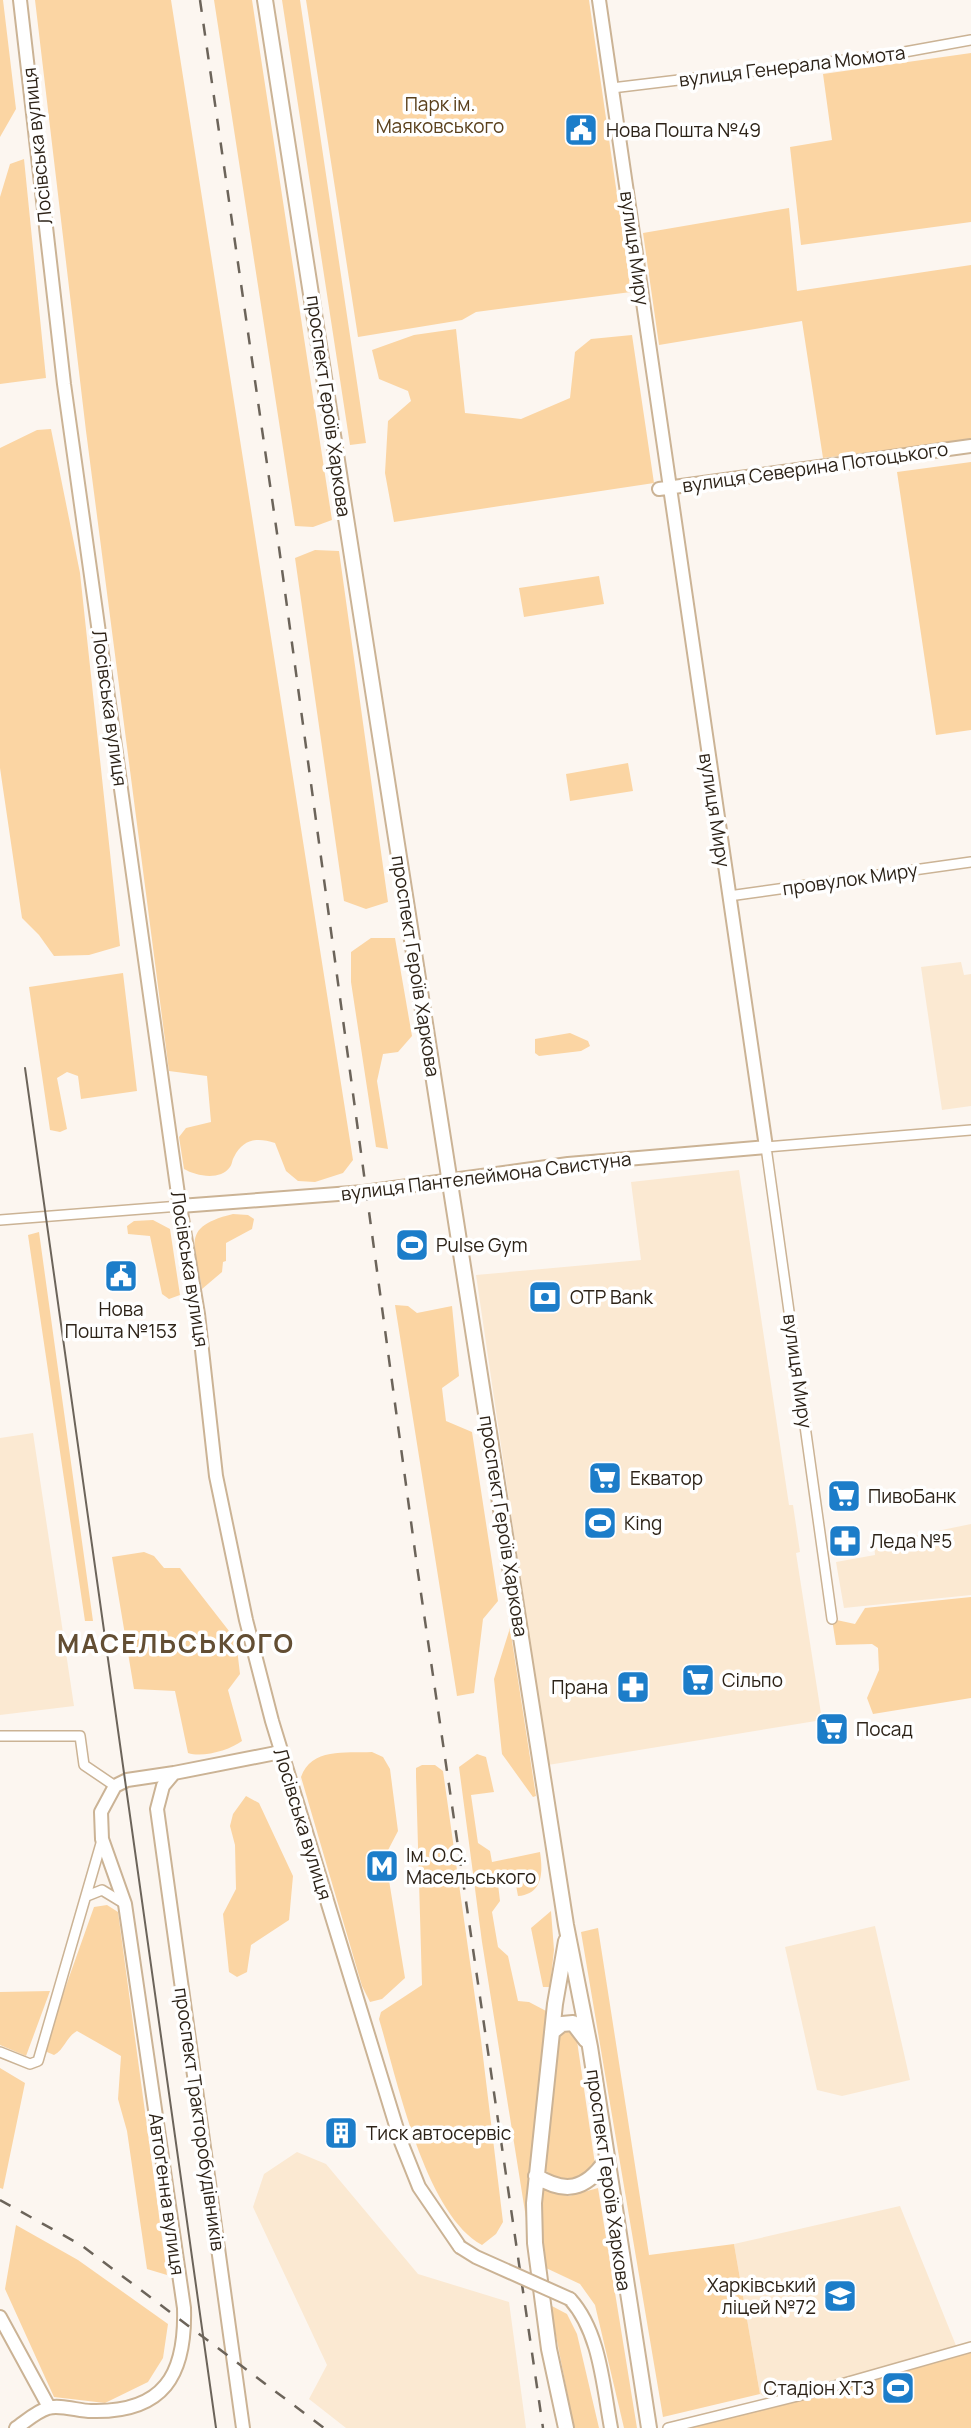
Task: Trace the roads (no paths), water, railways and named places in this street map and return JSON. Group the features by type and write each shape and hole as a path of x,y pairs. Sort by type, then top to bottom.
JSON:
{"main road":[{"name":"Лосівська вулиця","path":"20,0 64,384 180,1206 198,1314 216,1476 246,1620 281,1752 397,2129 419,2187 460,2247 476,2257 570,2299 586,2319 611,2428"},
{"name":"проспект Героїв Харкова","path":"265,0 567,1932 590,2047 605,2162 649,2428"},
{"name":"вулиця Миру","path":"599,0 664,488 766,1147"},
{"name":"вулиця Северина Потоцького","path":"664,488 971,446"},
{"name":"вулиця Пантелеймона Свистуна","path":"180,1206 450,1181 568,1164 766,1147"},
{"path":"102,1839 100,1812 114,1786 127,1780 281,1752"},
{"name":"проспект Тракторобудівників","path":"174,1773 163,1786 158,1809 243,2428"},
{"name":"Автоґенна вулиця","path":"49,2407 113,2410 152,2398 173,2379 183,2351 184,2308 125,1904 102,1839"},
{"name":"проспект Героїв Харкова","path":"566,2428 549,2348 535,2243 536,2176 552,2032 567,1932"},
{"path":"552,2032 562,2024 573,2023 578,2026 590,2047"},
{"path":"536,2176 555,2186 572,2189 591,2180 605,2162"},
{"path":"0,2317 49,2407 16,2428"}],"street":[{"name":"вулиця Генерала Момота","path":"612,88 888,55 971,40"},
{"name":"провулок Миру","path":"729,896 971,862"},
{"name":"вулиця Пантелеймона Свистуна","path":"766,1147 971,1130"},
{"name":"вулиця Миру","path":"766,1147 832,1619"},
{"name":"вулиця Пантелеймона Свистуна","path":"0,1220 180,1206"},
{"path":"0,1735 80,1736 84,1765 114,1786"},
{"path":"0,2052 30,2064 38,2062 102,1839"},
{"path":"87,1896 102,1890 125,1904"},
{"path":"668,2428 806,2394 971,2347"}],"tram line":[{"path":"25,1068 216,2428"}],"railway":[{"path":"200,0 278,540 417,1566 543,2428"},
{"path":"0,2200 81,2245 324,2428"}],"place":[{"name":"Нова Пошта №49","path":"581,130"},
{"name":"Pulse Gym","path":"412,1245"},
{"name":"Нова Пошта №153","path":"121,1276"},
{"name":"OTP Bank","path":"545,1297"},
{"name":"Екватор","path":"605,1478"},
{"name":"ПивоБанк","path":"844,1496"},
{"name":"King","path":"600,1523"},
{"name":"Леда №5","path":"845,1541"},
{"name":"Сільпо","path":"698,1680"},
{"name":"Прана","path":"633,1687"},
{"name":"Посад","path":"832,1729"},
{"name":"Ім. О.С. Масельського","path":"382,1866"},
{"name":"Тиск автосервіс","path":"341,2133"},
{"name":"Харківський ліцей №72","path":"840,2296"},
{"name":"Стадіон ХТЗ","path":"898,2388"}],"district":[{"name":"МАСЕЛЬСЬКОГО","path":"176,1643"}],"park label":[{"name":"Парк ім. Маяковського","path":"440,115"}]}
